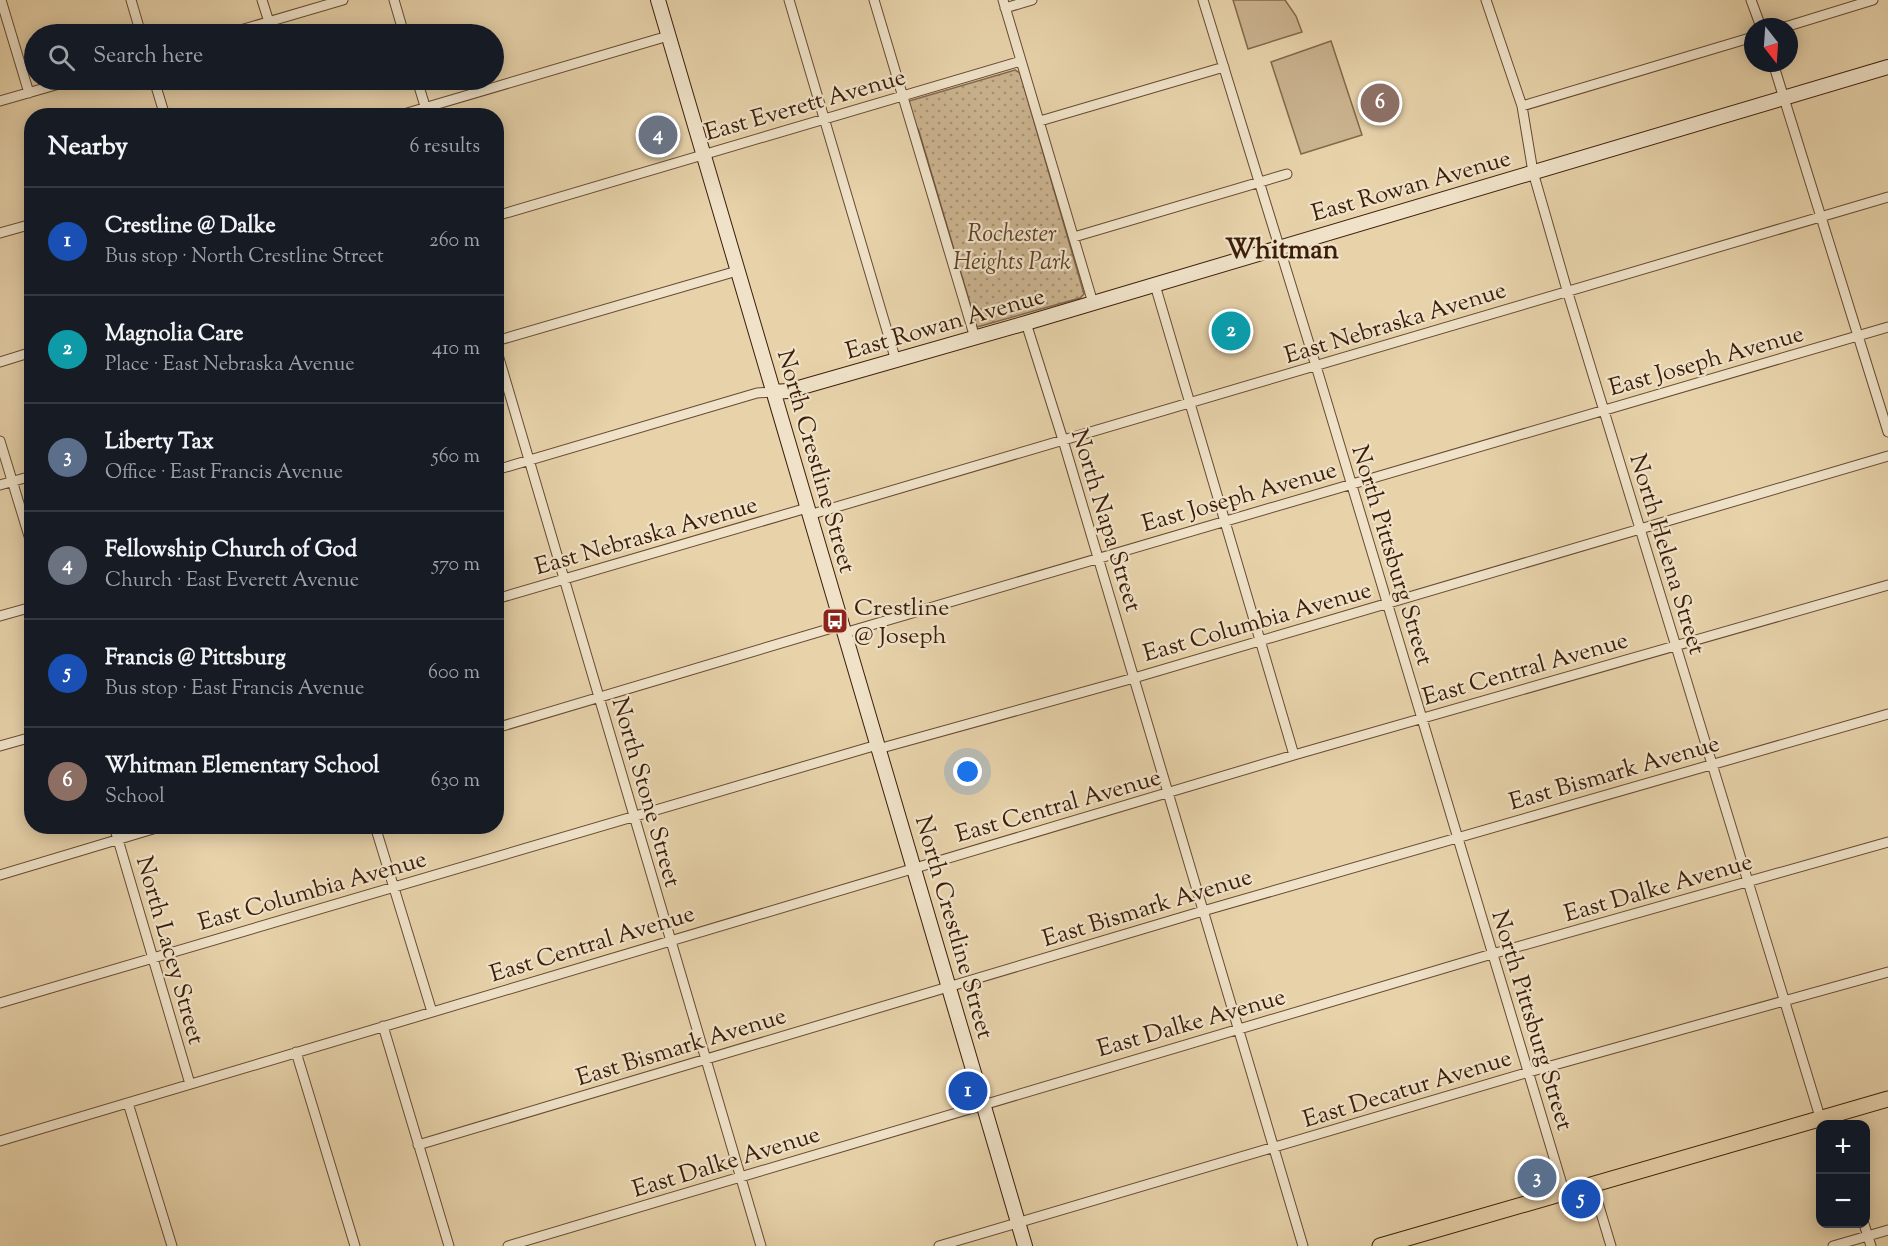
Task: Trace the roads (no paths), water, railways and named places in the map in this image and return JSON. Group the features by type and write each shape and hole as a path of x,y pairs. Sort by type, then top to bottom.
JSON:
{"main road":[{"name":"North Crestline Street","path":"658,0 1025,1246"},
{"name":"East Rowan Avenue","path":"773,392 788,391 975,338 1888,67"},
{"path":"1380,1246 1564,1191 1829,1119 1888,1099"}],"street":[{"path":"1,0 24,76"},
{"path":"130,0 138,24"},
{"path":"262,0 269,22"},
{"path":"262,24 343,0"},
{"path":"394,0 401,24"},
{"path":"789,0 896,361"},
{"path":"874,0 975,338"},
{"path":"1032,0 1004,4 1093,303"},
{"name":"North Pittsburg Street","path":"1203,0 1352,484 1564,1191"},
{"name":"North Helena Street","path":"1486,0 1522,106 1533,172 1567,291 1747,882 1784,1001 1829,1119"},
{"path":"1751,0 1758,18"},
{"path":"1798,23 1873,0"},
{"path":"504,87 668,36"},
{"path":"1522,106 1744,40"},
{"name":"East Everett Avenue","path":"504,214 1021,62"},
{"path":"1040,121 1224,67"},
{"path":"1776,72 1888,432"},
{"path":"0,101 39,90"},
{"path":"157,90 163,108"},
{"path":"420,90 426,108"},
{"path":"437,108 494,90"},
{"path":"1074,237 1287,174"},
{"name":"East Nebraska Avenue","path":"504,597 1063,440 1888,197"},
{"path":"0,233 24,226"},
{"path":"504,339 737,271"},
{"path":"1155,285 1294,755"},
{"name":"North Napa Street","path":"1026,323 1063,440 1303,1246"},
{"name":"East Joseph Avenue","path":"504,726 1098,558 1888,327"},
{"path":"0,362 24,354"},
{"name":"North Stone Street","path":"504,374 761,1246"},
{"name":"East Rowan Avenue","path":"504,468 757,393 773,392"},
{"path":"0,441 24,520"},
{"name":"East Columbia Avenue","path":"0,1003 634,816 1134,678 1888,456"},
{"path":"0,486 24,478"},
{"name":"East Central Avenue","path":"0,1141 1294,755 1888,585"},
{"path":"0,616 24,609"},
{"name":"East Bismark Avenue","path":"418,1145 1457,836 1888,714"},
{"path":"0,746 24,739"},
{"name":"North Lacey Street","path":"116,834 190,1084"},
{"path":"0,875 138,834"},
{"path":"377,834 432,1012"},
{"name":"East Dalke Avenue","path":"508,1246 1492,954 1888,843"},
{"name":"East Decatur Avenue","path":"939,1246 1529,1072 1888,972"},
{"path":"383,1026 448,1246"},
{"path":"296,1052 355,1246"},
{"path":"128,1103 172,1246"},
{"path":"1592,1184 1611,1246"},
{"path":"1865,1228 1871,1246"},
{"path":"1833,1246 1888,1230"}],"place":[{"name":"Whitman Elementary School","path":"1380,103"},
{"name":"Fellowship Church of God","path":"658,135"},
{"name":"Magnolia Care","path":"1231,331"},
{"name":"Crestline @ Joseph","path":"835,621"},
{"name":"Crestline @ Dalke","path":"968,1091"},
{"name":"Liberty Tax","path":"1537,1178"},
{"name":"Francis @ Pittsburg","path":"1581,1199"}],"district":[{"name":"Whitman","path":"1282,249"}],"park label":[{"name":"Rochester Heights Park","path":"1012,247"}]}
